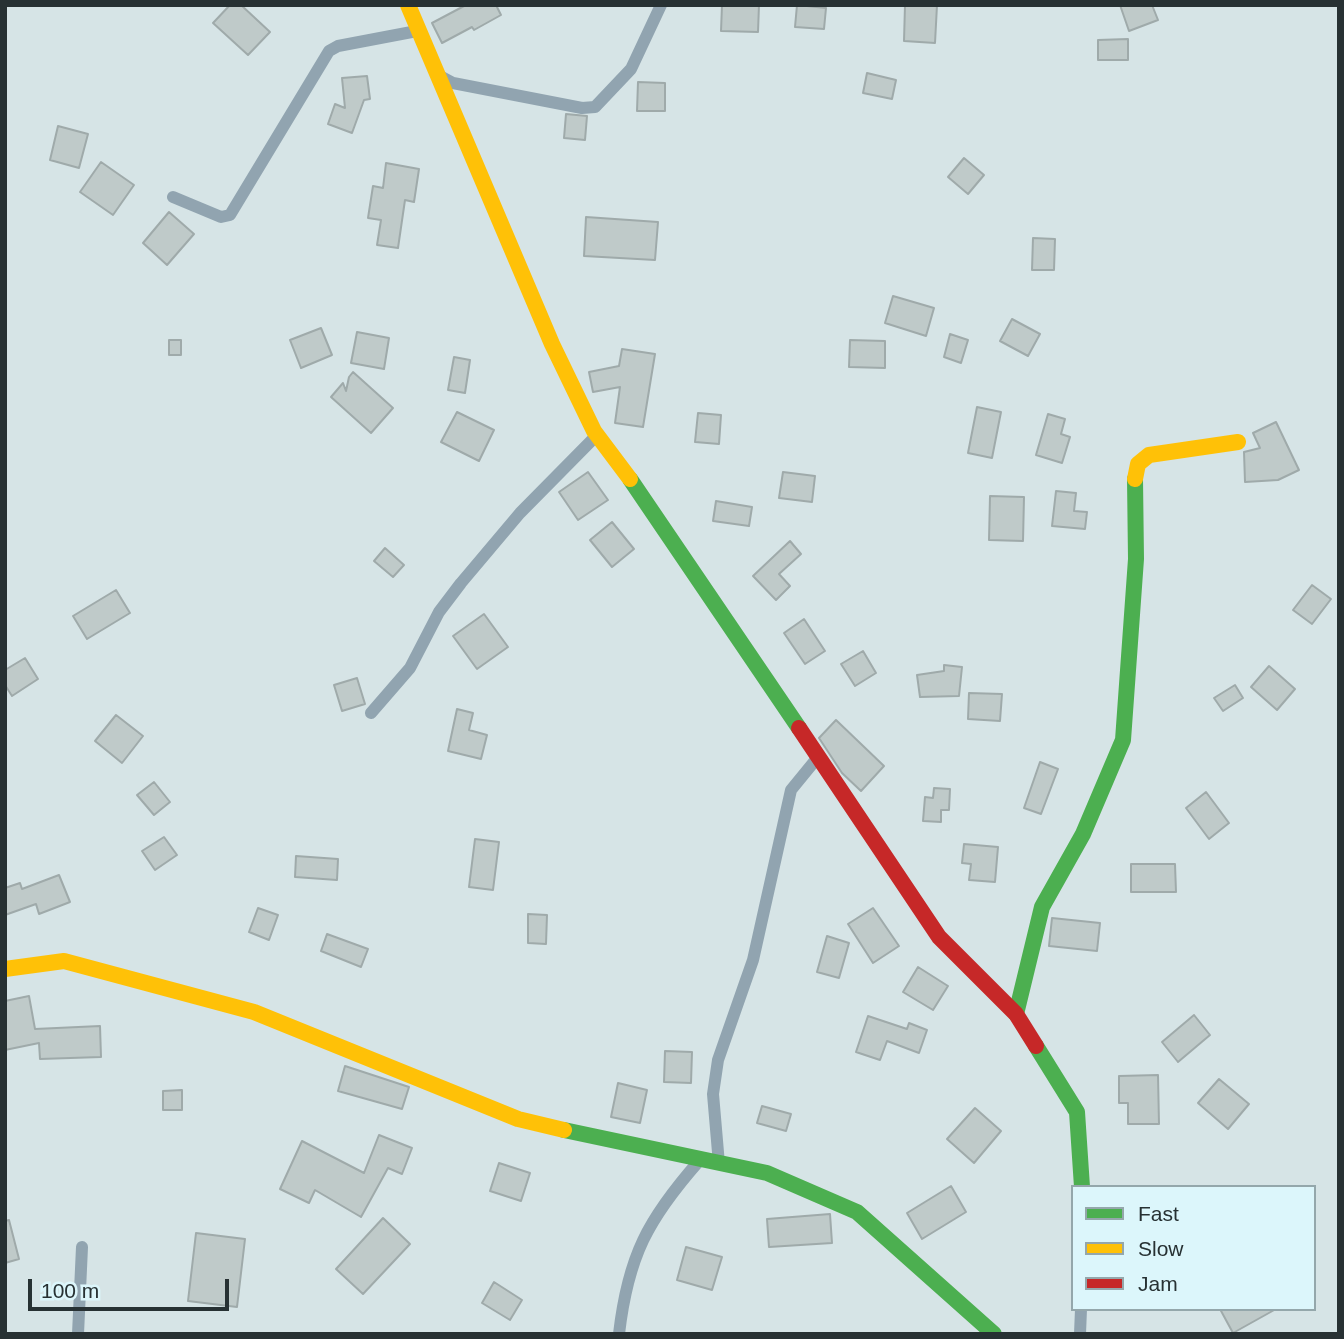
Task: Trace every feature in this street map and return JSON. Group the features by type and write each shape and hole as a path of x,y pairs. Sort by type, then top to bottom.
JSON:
{"street":[{"path":"408,5 552,344 597,435 640,492 939,937 1016,1014 1077,1112 1082,1185"},
{"path":"438,75 453,83 582,108 595,107 631,69 661,5"},
{"path":"173,197 221,217 230,215 329,51 338,46 417,31"},
{"path":"372,713 410,668 439,611 461,583 520,513 597,435"},
{"path":"1016,1014 1042,907 1083,834 1123,740 1136,559 1135,475 1138,464 1149,455 1238,442"},
{"path":"719,1164 713,1094 718,1060 752,960 791,790 818,757"},
{"path":"5,969 64,961 254,1012 518,1119 699,1161 767,1173 856,1212 994,1334"},
{"path":"619,1334 626,1286 638,1246 667,1196 699,1161"},
{"path":"78,1334 82,1247"},
{"path":"1080,1334 1081,1311"}],"building":[{"path":"230,5 241,5 270,32 248,55 213,23"},
{"path":"466,5 496,5 501,15 442,43 432,23"},
{"path":"722,5 759,5 758,32 721,31"},
{"path":"797,5 826,8 824,29 795,27"},
{"path":"905,5 937,5 935,43 904,41"},
{"path":"1120,5 1152,5 1158,20 1129,31"},
{"path":"1128,39 1128,60 1098,60 1098,40"},
{"path":"867,73 896,80 892,99 863,93"},
{"path":"367,76 370,99 364,100 352,133 328,124 335,104 345,108 342,78"},
{"path":"638,82 665,83 665,111 637,111"},
{"path":"566,114 587,116 585,140 564,138"},
{"path":"58,126 88,134 79,168 50,160"},
{"path":"964,158 984,175 968,194 948,177"},
{"path":"101,162 134,185 113,215 80,192"},
{"path":"386,163 419,169 414,202 405,200 398,248 377,245 381,220 368,218 373,186 383,188"},
{"path":"169,212 194,234 167,265 143,243"},
{"path":"586,217 658,222 655,260 584,256"},
{"path":"1033,238 1055,239 1054,270 1032,270"},
{"path":"893,296 934,308 926,336 885,323"},
{"path":"1012,319 1040,334 1028,356 1000,341"},
{"path":"321,328 332,355 301,368 290,340"},
{"path":"357,332 389,338 384,369 351,363"},
{"path":"950,334 968,340 961,363 944,357"},
{"path":"169,340 181,340 181,355 169,355"},
{"path":"850,340 885,341 885,368 849,367"},
{"path":"622,349 655,354 643,427 615,423 620,387 593,392 589,372 619,366"},
{"path":"454,357 470,360 465,393 448,390"},
{"path":"353,372 393,408 371,433 331,397 343,383 346,391"},
{"path":"977,407 1001,412 992,458 968,453"},
{"path":"457,412 494,430 479,461 441,442"},
{"path":"698,413 721,415 719,444 695,442"},
{"path":"1048,414 1065,419 1061,434 1070,437 1062,463 1036,455"},
{"path":"1276,422 1299,470 1278,480 1245,482 1244,452 1260,448 1253,433"},
{"path":"588,472 608,500 578,520 559,492"},
{"path":"783,472 815,476 812,502 779,498"},
{"path":"1056,491 1076,493 1074,511 1087,512 1085,529 1052,526"},
{"path":"990,496 1024,497 1023,541 989,540"},
{"path":"716,501 752,507 749,526 713,521"},
{"path":"612,522 634,549 612,567 590,540"},
{"path":"790,541 801,554 779,574 790,586 776,600 753,576"},
{"path":"385,548 404,565 393,577 374,561"},
{"path":"1312,585 1331,599 1312,624 1293,610"},
{"path":"116,590 130,613 87,639 73,616"},
{"path":"484,614 508,647 477,669 453,636"},
{"path":"804,619 825,651 805,664 784,633"},
{"path":"863,651 876,673 855,686 841,664"},
{"path":"25,658 38,679 12,696 5,685 5,670"},
{"path":"944,665 962,667 959,696 920,697 917,675 944,671"},
{"path":"1269,666 1295,689 1277,710 1251,687"},
{"path":"357,678 365,704 342,711 334,685"},
{"path":"1235,685 1243,698 1223,711 1214,698"},
{"path":"969,693 1002,694 1000,721 968,719"},
{"path":"457,709 473,713 469,730 487,735 481,759 448,751"},
{"path":"116,715 143,736 122,763 95,741"},
{"path":"836,720 884,766 861,791 842,773 819,738"},
{"path":"1040,762 1058,769 1041,814 1024,808"},
{"path":"154,782 170,802 154,815 137,795"},
{"path":"934,788 950,789 949,810 941,810 941,822 923,821 925,797 933,798"},
{"path":"1206,792 1229,823 1209,839 1186,808"},
{"path":"164,837 177,855 155,870 142,851"},
{"path":"475,839 499,842 493,890 469,887"},
{"path":"964,844 998,847 995,882 969,880 971,864 962,863"},
{"path":"296,856 338,859 337,880 295,877"},
{"path":"1131,864 1175,864 1176,892 1131,892"},
{"path":"59,875 70,902 39,914 36,904 5,915 5,888 20,883 22,889"},
{"path":"258,908 278,915 269,940 249,932"},
{"path":"873,908 899,946 873,963 848,924"},
{"path":"528,914 547,915 546,944 528,943"},
{"path":"1052,918 1100,923 1097,951 1049,946"},
{"path":"327,934 368,949 361,967 321,951"},
{"path":"827,936 849,943 839,978 817,972"},
{"path":"918,967 948,986 933,1010 903,992"},
{"path":"29,996 35,1029 100,1026 101,1057 40,1059 39,1043 5,1050 5,1001"},
{"path":"1194,1015 1210,1035 1178,1062 1162,1042"},
{"path":"868,1016 907,1029 909,1023 927,1030 919,1053 887,1041 880,1060 856,1052"},
{"path":"665,1051 692,1052 691,1083 664,1082"},
{"path":"345,1066 409,1087 402,1109 338,1091"},
{"path":"1158,1075 1159,1124 1128,1124 1128,1103 1119,1103 1119,1076"},
{"path":"1219,1079 1249,1104 1228,1129 1198,1103"},
{"path":"618,1083 647,1090 640,1123 611,1117"},
{"path":"182,1090 182,1110 163,1110 163,1091"},
{"path":"762,1106 791,1114 786,1131 757,1123"},
{"path":"975,1108 1001,1131 974,1163 947,1139"},
{"path":"379,1135 412,1148 402,1174 388,1168 361,1217 315,1190 309,1203 280,1189 302,1141 364,1173"},
{"path":"499,1163 530,1173 521,1201 490,1191"},
{"path":"951,1186 966,1212 922,1239 907,1213"},
{"path":"830,1214 832,1243 769,1247 767,1219"},
{"path":"383,1218 410,1244 363,1294 336,1269"},
{"path":"9,1220 19,1259 5,1263 5,1221"},
{"path":"196,1233 245,1239 237,1307 188,1301"},
{"path":"686,1247 722,1257 712,1290 677,1280"},
{"path":"494,1282 522,1300 510,1320 482,1303"},
{"path":"1221,1311 1272,1311 1233,1333"}],"traffic: fast":[{"path":"630,479 799,728"},
{"path":"1016,1014 1042,907 1083,834 1123,740 1136,559 1135,479"},
{"path":"1036,1046 1077,1112 1082,1185"},
{"path":"564,1130 767,1173 857,1212 994,1334"}],"traffic: slow":[{"path":"408,5 552,344 594,431 630,479"},
{"path":"1135,479 1138,464 1149,455 1238,442"},
{"path":"5,969 64,961 254,1012 518,1119 564,1130"}],"traffic: jam":[{"path":"799,728 939,937 1016,1014 1036,1046"}]}
